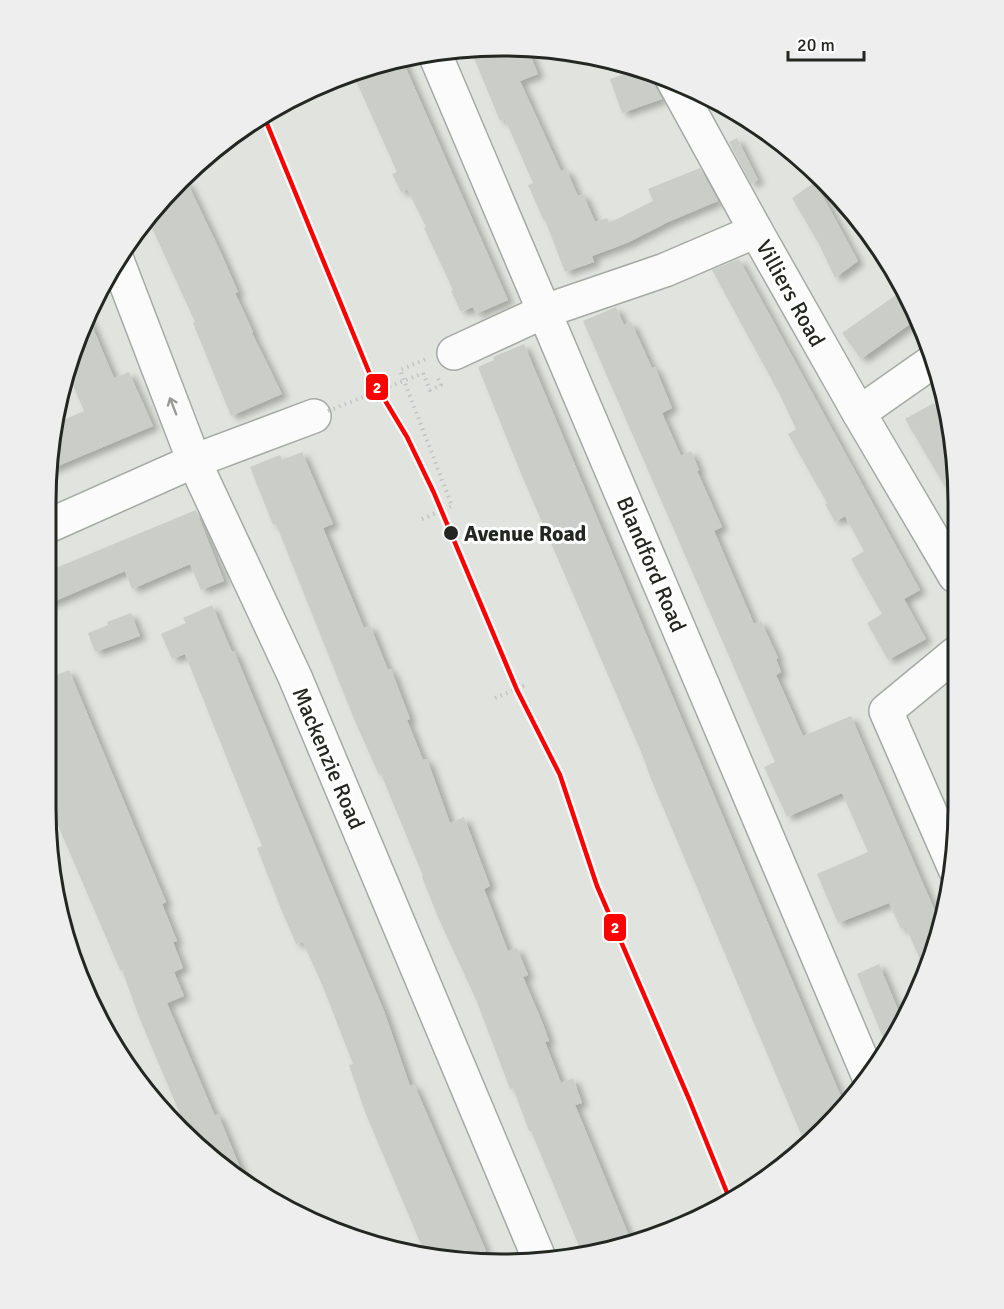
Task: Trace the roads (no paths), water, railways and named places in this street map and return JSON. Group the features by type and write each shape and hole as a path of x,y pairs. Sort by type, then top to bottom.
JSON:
{"street":[{"name":"Blandford Road","path":"437,60 865,1067"},
{"path":"680,92 756,231"},
{"name":"Villiers Road","path":"454,353 545,311 666,270 756,231 948,564"},
{"name":"Mackenzie Road","path":"121,270 194,461 295,677 537,1252"},
{"path":"859,413 927,365"},
{"path":"56,523 194,461 321,413"},
{"path":"947,850 886,711 948,660"}],"place":[{"name":"Avenue Road","path":"451,533"}]}
